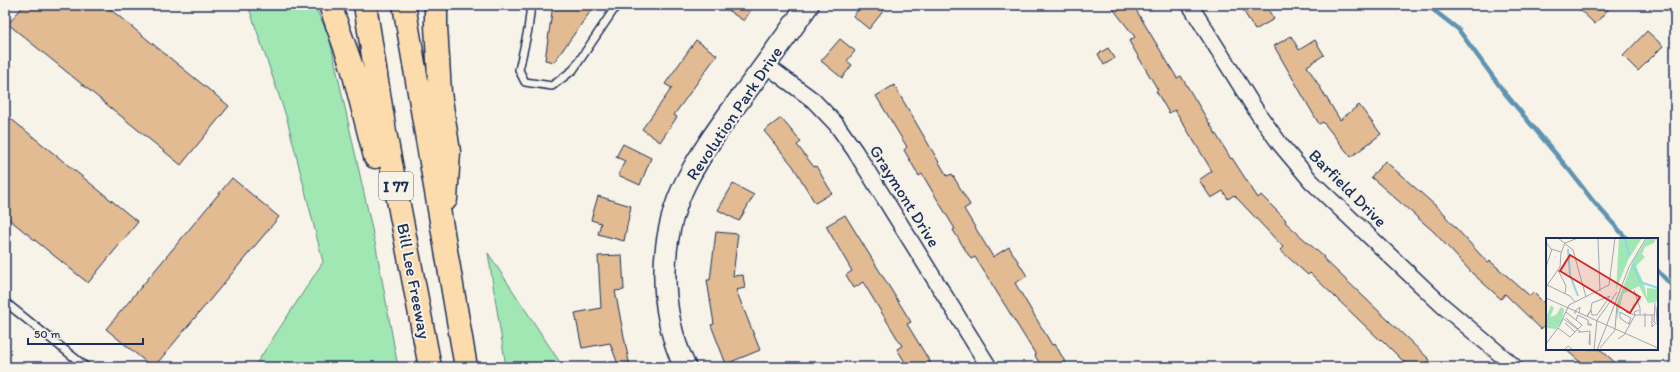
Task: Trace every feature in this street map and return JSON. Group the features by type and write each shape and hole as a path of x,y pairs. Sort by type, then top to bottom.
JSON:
{"highway":[{"path":"330,5 352,67 369,132 382,193 424,332"},
{"name":"Bill Lee Freeway","path":"365,5 384,132 430,367"},
{"name":"Bill Lee Freeway","path":"404,5 466,367"},
{"path":"436,5 440,93 449,152 445,240"}],"street":[{"name":"Revolution Park Drive","path":"685,367 671,326 665,288 666,257 670,226 683,189 699,158 808,5"},
{"name":"Barfield Drive","path":"1190,5 1257,112 1280,144 1311,181 1443,306 1515,367"},
{"name":"Graymont Drive","path":"766,64 813,100 836,124 855,151 989,367"}],"lane":[{"path":"531,5 528,30 519,70 525,82 552,86 572,70 617,5"},
{"path":"5,302 86,367"}],"green space":[{"path":"248,5 314,5 329,36 376,247 398,367 254,367 323,262 287,119"},
{"path":"488,253 563,367 506,367"}],"building":[{"path":"24,5 105,5 229,106 181,165 8,24"},
{"path":"553,5 595,5 554,62 545,60"},
{"path":"720,5 754,5 744,21"},
{"path":"862,5 888,5 869,29 853,16"},
{"path":"1110,5 1133,5 1177,78 1181,76 1231,159 1232,158 1258,198 1261,195 1286,220 1285,222 1324,257 1323,258 1430,360 1423,367 1409,367 1310,273 1308,275 1280,250 1283,247 1234,195 1228,199 1223,191 1211,198 1199,180 1212,171 1175,110 1169,113 1156,91 1158,90 1129,41 1135,37"},
{"path":"1240,5 1265,5 1274,19 1255,30"},
{"path":"1575,5 1612,5 1595,24"},
{"path":"1647,31 1663,46 1638,71 1623,56"},
{"path":"1291,36 1299,50 1315,40 1324,55 1307,66 1340,120 1359,105 1381,134 1351,157 1323,122 1319,124 1274,46"},
{"path":"840,39 855,51 847,61 852,65 842,78 821,61"},
{"path":"696,40 717,55 674,115 677,117 660,142 642,129 672,88 665,84"},
{"path":"1108,48 1115,58 1104,65 1098,54"},
{"path":"894,85 947,176 952,174 970,205 964,209 993,257 1009,247 1027,276 1015,283 1052,345 1055,344 1068,367 1042,367 975,257 971,259 922,174 919,176 904,150 907,147 876,96"},
{"path":"5,114 138,222 88,283 5,216"},
{"path":"781,118 801,142 797,145 814,167 816,166 832,193 815,203 793,166 764,131"},
{"path":"623,144 651,158 640,185 618,175 625,161 616,157"},
{"path":"1385,161 1446,215 1445,216 1488,263 1490,261 1530,296 1533,292 1546,305 1546,324 1541,329 1505,294 1501,299 1473,274 1433,231 1371,177"},
{"path":"232,178 279,217 154,367 152,367 106,329"},
{"path":"733,184 754,195 739,221 718,210"},
{"path":"598,196 631,206 624,241 598,234 601,223 591,220"},
{"path":"845,215 911,322 907,324 933,367 908,367 897,349 902,346 863,282 854,288 846,275 852,271 826,226"},
{"path":"716,232 738,234 733,276 743,275 745,288 736,290 760,350 726,364 711,325 714,324 707,280 710,280"},
{"path":"622,255 624,290 615,291 630,367 619,367 610,343 582,348 575,313 601,308 598,256"},
{"path":"1566,350 1601,350 1620,367 1586,367"}],"waterway":[{"path":"1427,5 1458,29 1504,92 1593,201 1626,238"},
{"path":"1658,271 1675,289"}]}
